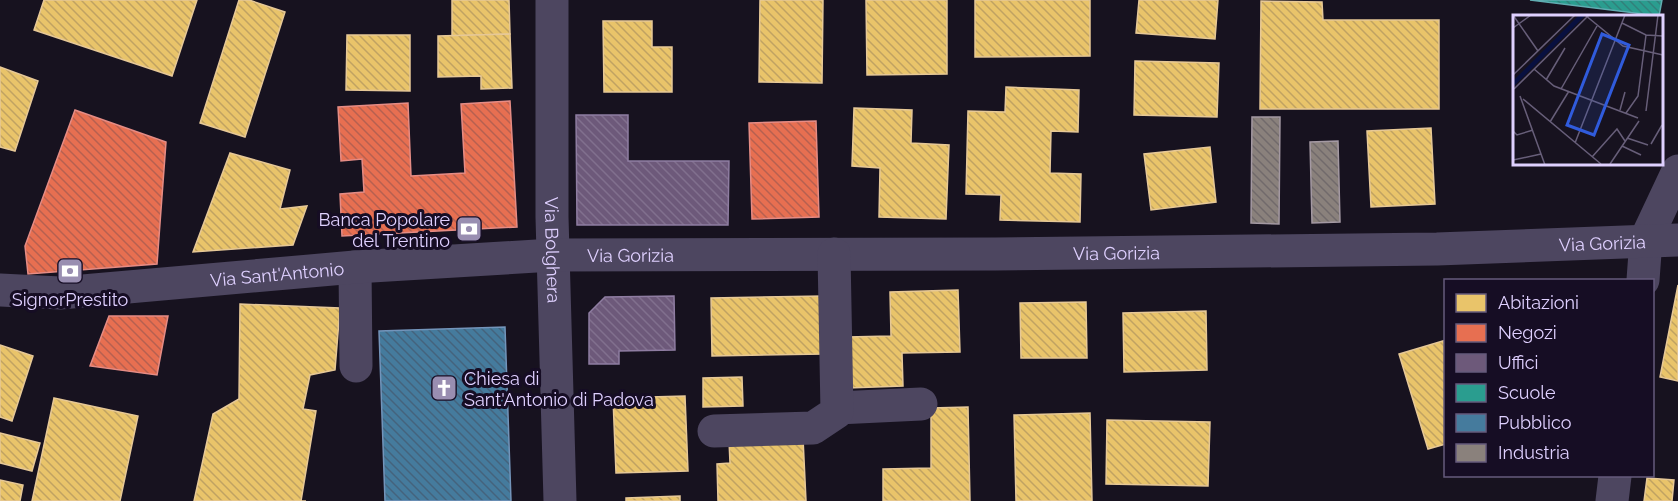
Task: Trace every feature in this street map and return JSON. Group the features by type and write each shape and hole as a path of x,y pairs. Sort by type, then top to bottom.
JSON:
{"street":[{"name":"Via Bolghera","path":"552,0 553,255 560,501"},
{"path":"1643,279 1662,240 1678,171"},
{"name":"Via Gorizia","path":"553,255 1437,249 1589,245 1662,240"},
{"path":"714,431 813,428 837,412 834,254"},
{"name":"Via Sant'Antonio","path":"0,290 60,292 355,267 553,255"},
{"path":"355,267 356,366"},
{"path":"837,408 921,404"},
{"path":"1612,501 1615,477"}],"building: Abitazioni":[{"path":"44,0 197,0 172,76 34,30"},
{"path":"239,0 249,0 285,12 245,137 200,123"},
{"path":"452,0 509,0 510,34 452,36"},
{"path":"760,0 823,0 822,83 759,82"},
{"path":"866,0 947,0 947,74 867,75"},
{"path":"975,0 1090,0 1090,56 975,57"},
{"path":"1139,0 1218,0 1215,39 1136,33"},
{"path":"1261,1 1322,2 1323,20 1439,20 1439,109 1260,109"},
{"path":"603,21 652,21 652,47 672,47 672,92 604,92"},
{"path":"510,34 512,88 481,89 481,76 438,77 438,36"},
{"path":"347,35 410,35 410,91 346,90"},
{"path":"1135,61 1219,63 1217,117 1134,115"},
{"path":"0,67 38,81 15,151 0,147"},
{"path":"1006,87 1079,90 1078,132 1051,131 1050,173 1081,174 1080,222 1000,220 1001,195 966,194 968,111 1005,112"},
{"path":"854,108 912,110 911,143 949,145 946,219 879,217 880,168 852,166"},
{"path":"1431,128 1435,204 1371,207 1367,131"},
{"path":"1210,147 1216,202 1151,210 1144,154"},
{"path":"230,153 290,170 280,209 307,206 293,245 193,252"},
{"path":"1678,285 1678,381 1660,377"},
{"path":"958,290 960,352 902,353 903,386 848,388 847,337 891,336 890,292"},
{"path":"823,296 823,354 712,356 711,298"},
{"path":"1086,302 1087,358 1021,358 1020,303"},
{"path":"240,304 340,308 335,370 310,375 303,409 316,411 301,501 194,501 213,414 239,399"},
{"path":"1206,311 1207,370 1124,372 1123,313"},
{"path":"1444,341 1444,445 1428,449 1399,354"},
{"path":"0,345 33,356 12,421 0,417"},
{"path":"742,377 743,406 703,407 703,378"},
{"path":"685,396 688,471 616,473 613,398"},
{"path":"54,398 138,416 120,501 32,501"},
{"path":"968,407 970,501 883,501 883,469 931,468 931,408"},
{"path":"1090,413 1092,501 1016,501 1014,415"},
{"path":"1107,420 1210,422 1208,486 1106,484"},
{"path":"0,433 40,443 32,471 0,463"},
{"path":"803,438 806,501 718,501 717,464 730,463 729,441"},
{"path":"1647,478 1674,480 1672,501 1644,501"},
{"path":"0,480 23,485 20,501 0,501"},
{"path":"680,496 680,501 626,501 626,498"}],"building: Negozi":[{"path":"510,101 517,227 342,236 340,194 364,192 362,159 341,161 338,107 408,103 411,176 465,173 461,104"},
{"path":"75,110 166,142 157,264 28,274 25,246"},
{"path":"816,121 819,217 752,219 749,123"},
{"path":"109,316 168,316 157,375 90,366"}],"building: Uffici":[{"path":"576,115 628,115 628,161 729,161 728,225 577,225"},
{"path":"674,296 675,350 619,351 619,364 589,364 589,313 605,297"}],"building: Scuole":[{"path":"1530,0 1662,0 1659,15"}],"building: Pubblico":[{"name":"Chiesa di Sant'Antonio di Padova","path":"505,327 511,501 385,501 379,331"}],"building: Industria":[{"path":"1252,117 1280,117 1279,224 1251,223"},
{"path":"1338,141 1340,222 1312,223 1310,142"}],"place":[{"name":"Banca Popolare del Trentino","path":"469,229"},
{"name":"SignorPrestito","path":"70,271"},
{"name":"Chiesa di Sant'Antonio di Padova","path":"444,388"}]}
